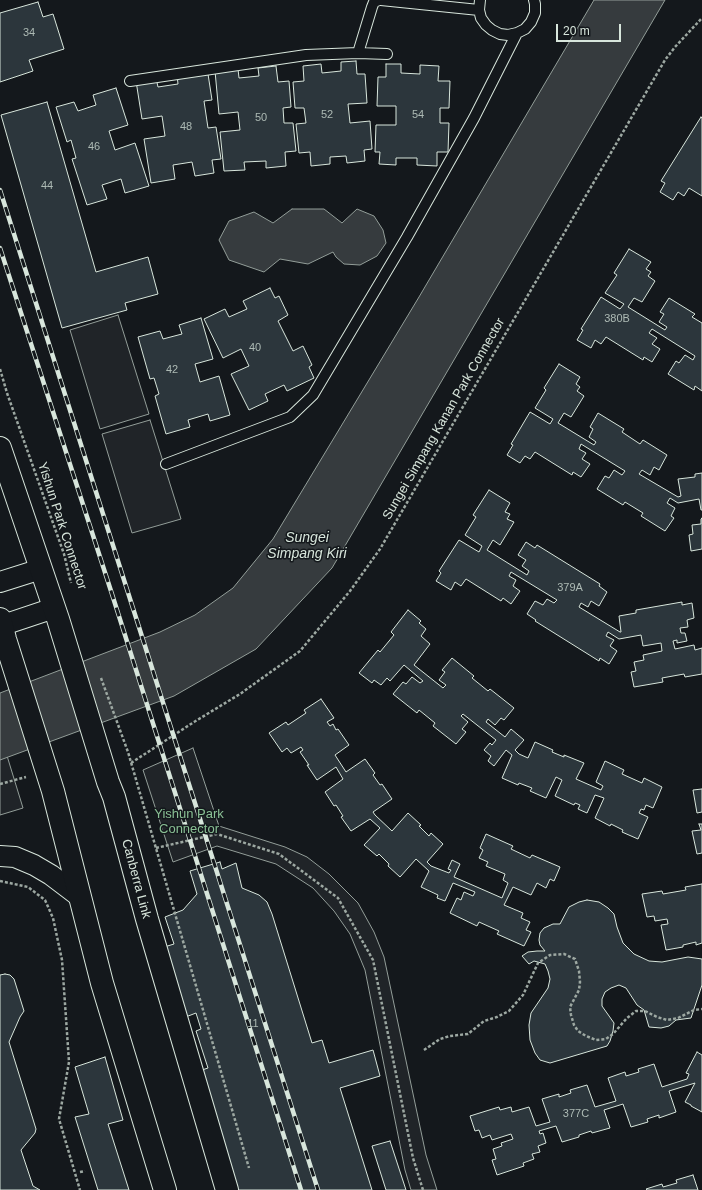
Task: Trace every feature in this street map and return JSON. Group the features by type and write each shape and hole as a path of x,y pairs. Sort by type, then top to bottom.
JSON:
{"main road":[{"name":"Canberra Link","path":"0,448 56,614 114,797 147,919 226,1190"},
{"path":"2,628 52,791 102,983 165,1190"}],"street":[{"path":"0,582 41,569"},
{"path":"2,628 56,614"},
{"path":"0,856 15,857 34,865 51,875 80,897"}],"lane":[{"path":"358,53 374,2 380,0 479,5 481,18 486,25 500,34 508,35 517,33 531,22 535,13 534,0"},
{"path":"166,464 290,417 313,395 407,237 474,118 517,33"},
{"path":"130,81 306,55 358,53 387,54"}],"path":[{"name":"Sungei Simpang Kanan Park Connector","path":"131,763 240,694 300,650 350,591 380,549 665,60 675,46 702,18"},
{"name":"Yishun Park Connector","path":"0,369 64,554 73,590"},
{"path":"101,678 128,752 249,1168"},
{"path":"156,848 217,834 279,854 338,898 373,960 413,1158 423,1190"},
{"path":"0,881 28,887 45,900 53,918 62,960 69,1062 59,1119 80,1190"},
{"path":"424,1050 445,1038 468,1034 484,1021 509,1010 523,995 538,963 550,955 564,954 575,959 579,970 580,982 579,990 570,1007 571,1015 574,1025 578,1031 596,1040 606,1039 613,1034 627,1018 636,1011 645,1011 667,1020 678,1018 694,1010 702,1009"},
{"path":"80,1172 85,1171"}],"green space":[{"path":"118,315 149,414 100,429 70,330"},
{"path":"150,420 181,519 132,533 102,434"},
{"path":"0,733 23,808 0,815"},
{"name":"Yishun Park Connector","path":"193,748 219,826 285,847 307,857 329,874 358,903 374,932 384,957 426,1155 437,1190 411,1190 405,1170 365,970 350,934 334,911 313,888 276,864 217,846 173,862 143,770"}],"water":[{"name":"Sungei Simpang Kiri","path":"594,0 665,0 332,568 256,649 174,696 0,760 0,693 160,632 195,615 233,588 273,539 419,297"},
{"path":"292,209 324,209 342,223 357,209 374,216 383,230 386,243 377,256 360,265 344,264 333,252 308,264 280,259 264,272 229,260 219,240 229,221 254,212 273,223"}],"building":[{"path":"38,2 43,17 53,14 64,49 29,60 33,71 0,82 0,13"},
{"path":"356,61 357,74 365,74 367,103 348,104 350,123 370,121 372,149 364,150 365,161 347,163 346,156 330,157 330,164 311,166 310,152 299,153 296,124 306,123 304,108 295,108 293,82 304,81 303,66 321,64 322,73 341,71 341,62"},
{"path":"386,64 401,64 401,73 420,74 420,65 439,66 438,81 450,81 449,108 440,108 440,123 449,123 448,152 437,152 437,166 417,165 417,158 396,158 396,165 379,164 380,152 375,152 376,125 396,125 396,106 377,106 378,77 386,77"},
{"path":"276,66 278,82 289,81 291,107 283,108 284,123 293,123 296,151 285,152 286,166 266,168 266,161 244,162 245,170 224,171 220,132 240,130 238,112 219,114 215,71 238,69 239,78 259,76 258,68"},
{"path":"208,74 212,100 204,101 208,128 216,127 221,159 212,160 214,173 195,176 192,162 173,165 175,179 151,183 144,139 165,136 162,116 142,119 136,81 156,78 158,87 178,84 177,75"},
{"path":"116,88 128,125 109,131 115,150 135,143 149,186 125,193 121,179 102,185 107,199 87,205 72,159 76,158 71,140 67,142 56,107 74,102 78,111 96,105 93,95"},
{"path":"47,102 96,272 148,257 158,294 125,303 127,310 62,328 1,115"},
{"path":"701,117 702,196 689,188 684,196 678,192 673,200 660,192 665,183 661,181"},
{"path":"629,249 651,262 646,269 651,272 648,276 655,281 642,302 634,298 628,307 665,330 667,327 659,322 664,314 660,312 669,298 695,314 692,317 702,323 702,391 695,386 694,390 668,374 676,361 679,363 685,355 693,360 695,356 652,329 649,333 657,338 652,344 660,349 652,362 644,357 643,360 606,337 601,344 595,340 591,348 577,340 583,330 581,329 601,297 620,309 624,304 605,293 617,275 614,273"},
{"path":"270,288 275,298 279,296 288,315 278,321 293,351 303,346 312,365 309,367 314,378 287,391 284,385 265,394 268,401 249,410 231,374 249,366 241,349 223,358 204,319 225,309 229,317 247,309 243,301"},
{"path":"201,318 213,359 195,364 200,382 219,376 230,415 210,421 208,414 188,420 190,427 166,434 155,396 159,394 154,378 150,379 138,337 160,331 163,339 182,334 179,325"},
{"path":"559,364 580,377 576,384 580,387 577,391 584,396 571,417 564,413 558,423 594,445 596,442 589,437 593,429 590,427 598,413 624,429 622,432 640,444 643,440 667,455 659,470 654,467 650,475 642,470 639,474 678,497 681,496 678,479 695,477 695,474 702,473 702,510 699,499 678,503 670,498 667,503 675,508 671,516 674,518 665,531 641,516 643,513 625,502 623,505 597,489 605,476 609,478 614,470 622,475 625,471 581,444 579,449 586,453 582,459 590,464 581,477 573,472 572,475 535,452 530,459 525,456 520,463 507,455 513,445 511,444 530,412 550,424 553,419 535,408 546,390 544,388"},
{"path":"489,490 510,503 505,512 510,514 507,519 514,522 500,545 493,540 487,550 527,575 529,571 522,566 526,560 518,555 526,542 535,548 537,545 600,584 599,586 607,592 599,606 591,601 588,607 581,603 579,607 620,632 619,616 636,613 636,610 682,602 682,605 692,603 694,618 687,620 688,627 680,628 681,633 685,633 687,641 677,643 677,640 673,641 675,649 694,645 695,650 702,648 702,674 685,677 684,674 662,678 663,682 634,687 631,672 636,671 634,662 644,660 643,655 662,651 661,643 643,646 641,635 619,639 608,632 606,636 614,640 610,646 617,651 609,664 600,658 599,661 535,621 536,620 527,614 535,601 543,605 547,599 554,603 557,600 511,572 509,576 516,580 513,586 520,591 511,604 503,598 501,601 466,579 461,586 455,582 451,590 436,581 441,573 439,571 459,540 479,552 482,546 465,535 476,517 473,515"},
{"path":"702,518 702,549 691,551 689,535 693,534 692,525 701,524"},
{"path":"408,610 421,621 419,623 426,629 421,636 430,644 414,665 443,688 446,685 439,680 445,672 442,670 452,658 474,676 472,678 488,691 490,689 514,708 504,720 501,718 495,725 488,719 486,722 505,737 511,729 524,740 515,750 519,754 528,758 535,742 553,750 552,752 584,763 576,779 601,790 603,786 596,782 605,761 624,770 622,774 642,783 644,778 662,787 653,808 646,805 644,810 641,809 639,813 648,817 638,839 622,832 623,830 611,824 610,826 595,818 604,798 595,795 587,813 578,809 580,805 575,803 574,805 555,796 562,780 556,777 546,798 530,791 532,788 519,783 518,785 502,778 512,755 506,750 494,766 488,761 491,756 484,750 490,743 492,745 496,740 463,714 461,716 468,722 462,729 466,732 456,744 433,726 435,723 419,710 417,713 393,694 403,682 406,684 412,677 420,683 423,681 404,665 390,681 387,678 381,685 374,680 372,683 359,673 378,650 380,652 394,635 391,632"},
{"path":"321,699 334,718 327,722 330,726 333,724 336,730 338,729 349,745 335,755 346,772 365,759 375,773 373,775 380,785 382,784 392,799 373,812 375,815 392,831 408,813 421,825 419,826 429,836 431,833 443,844 427,862 431,866 449,873 451,870 448,869 452,860 460,864 454,877 502,898 508,883 503,880 505,874 486,866 488,862 479,858 483,850 480,848 486,834 513,846 511,849 530,858 532,855 560,867 554,881 550,879 546,888 537,883 531,895 513,887 504,905 523,913 521,918 530,922 526,930 531,932 524,946 497,934 499,931 479,922 477,926 450,913 457,898 461,900 464,892 473,896 475,892 453,883 445,901 437,898 438,895 421,887 429,871 416,859 400,877 388,866 389,864 379,854 377,856 364,845 380,828 370,819 351,831 341,817 343,816 336,805 334,806 325,792 343,779 336,767 317,780 300,752 303,750 301,747 291,753 287,748 282,752 269,733 286,722 288,725 306,713 304,710"},
{"path":"702,789 702,812 697,813 693,790"},
{"path":"699,824 702,824 702,853 697,854 692,831 701,830"},
{"path":"220,862 222,869 236,863 242,888 259,895 267,902 312,1043 322,1040 329,1063 373,1050 380,1076 340,1088 372,1190 235,1190 202,1070 208,1068 196,1031 201,1029 196,1013 183,1018 161,948 174,944 165,917 183,910 197,894 190,871"},
{"path":"702,884 702,943 696,945 696,942 683,945 683,947 666,950 661,925 668,924 667,919 655,921 654,916 647,917 642,894 662,891 663,894 686,890 685,887"},
{"path":"587,900 599,902 614,914 623,943 634,954 649,961 662,962 688,957 702,959 702,985 691,1018 676,1020 669,1026 661,1028 649,1027 644,1010 637,1005 626,988 619,985 611,988 605,992 602,999 602,1006 614,1023 610,1041 607,1046 550,1063 540,1060 535,1053 530,1040 529,1025 531,1013 548,988 550,979 548,971 545,964 534,961 529,964 522,956 528,952 545,951 540,945 539,940 540,933 544,928 553,924 560,924 569,907"},
{"path":"0,975 10,975 14,979 24,1011 9,1042 36,1129 35,1133 21,1150 33,1186 40,1190 0,1190"},
{"path":"697,1052 702,1055 702,1112 685,1102 695,1083 669,1091 676,1112 659,1118 659,1115 647,1119 648,1122 631,1127 623,1104 604,1110 610,1128 592,1133 591,1131 579,1135 579,1137 562,1142 556,1126 539,1131 540,1134 543,1133 546,1143 538,1146 540,1152 532,1154 534,1159 523,1163 524,1166 497,1175 492,1160 496,1159 493,1149 502,1146 501,1143 513,1139 511,1134 492,1140 490,1135 482,1138 479,1130 475,1131 470,1116 499,1107 500,1110 511,1107 512,1112 529,1107 536,1126 550,1122 542,1099 559,1094 559,1097 571,1093 570,1090 587,1085 595,1107 616,1101 608,1078 625,1072 626,1076 639,1072 638,1069 654,1064 662,1087 687,1079 689,1074 686,1073"},
{"path":"105,1057 123,1120 108,1124 129,1190 98,1190 75,1117 89,1114 75,1067"},
{"path":"390,1141 406,1190 386,1190 372,1146"},
{"path":"693,1175 698,1190 646,1189 662,1184 663,1187 677,1183 676,1180"}],"railway":[{"path":"0,190 318,1190"},
{"path":"0,248 111,591 301,1190"}]}
